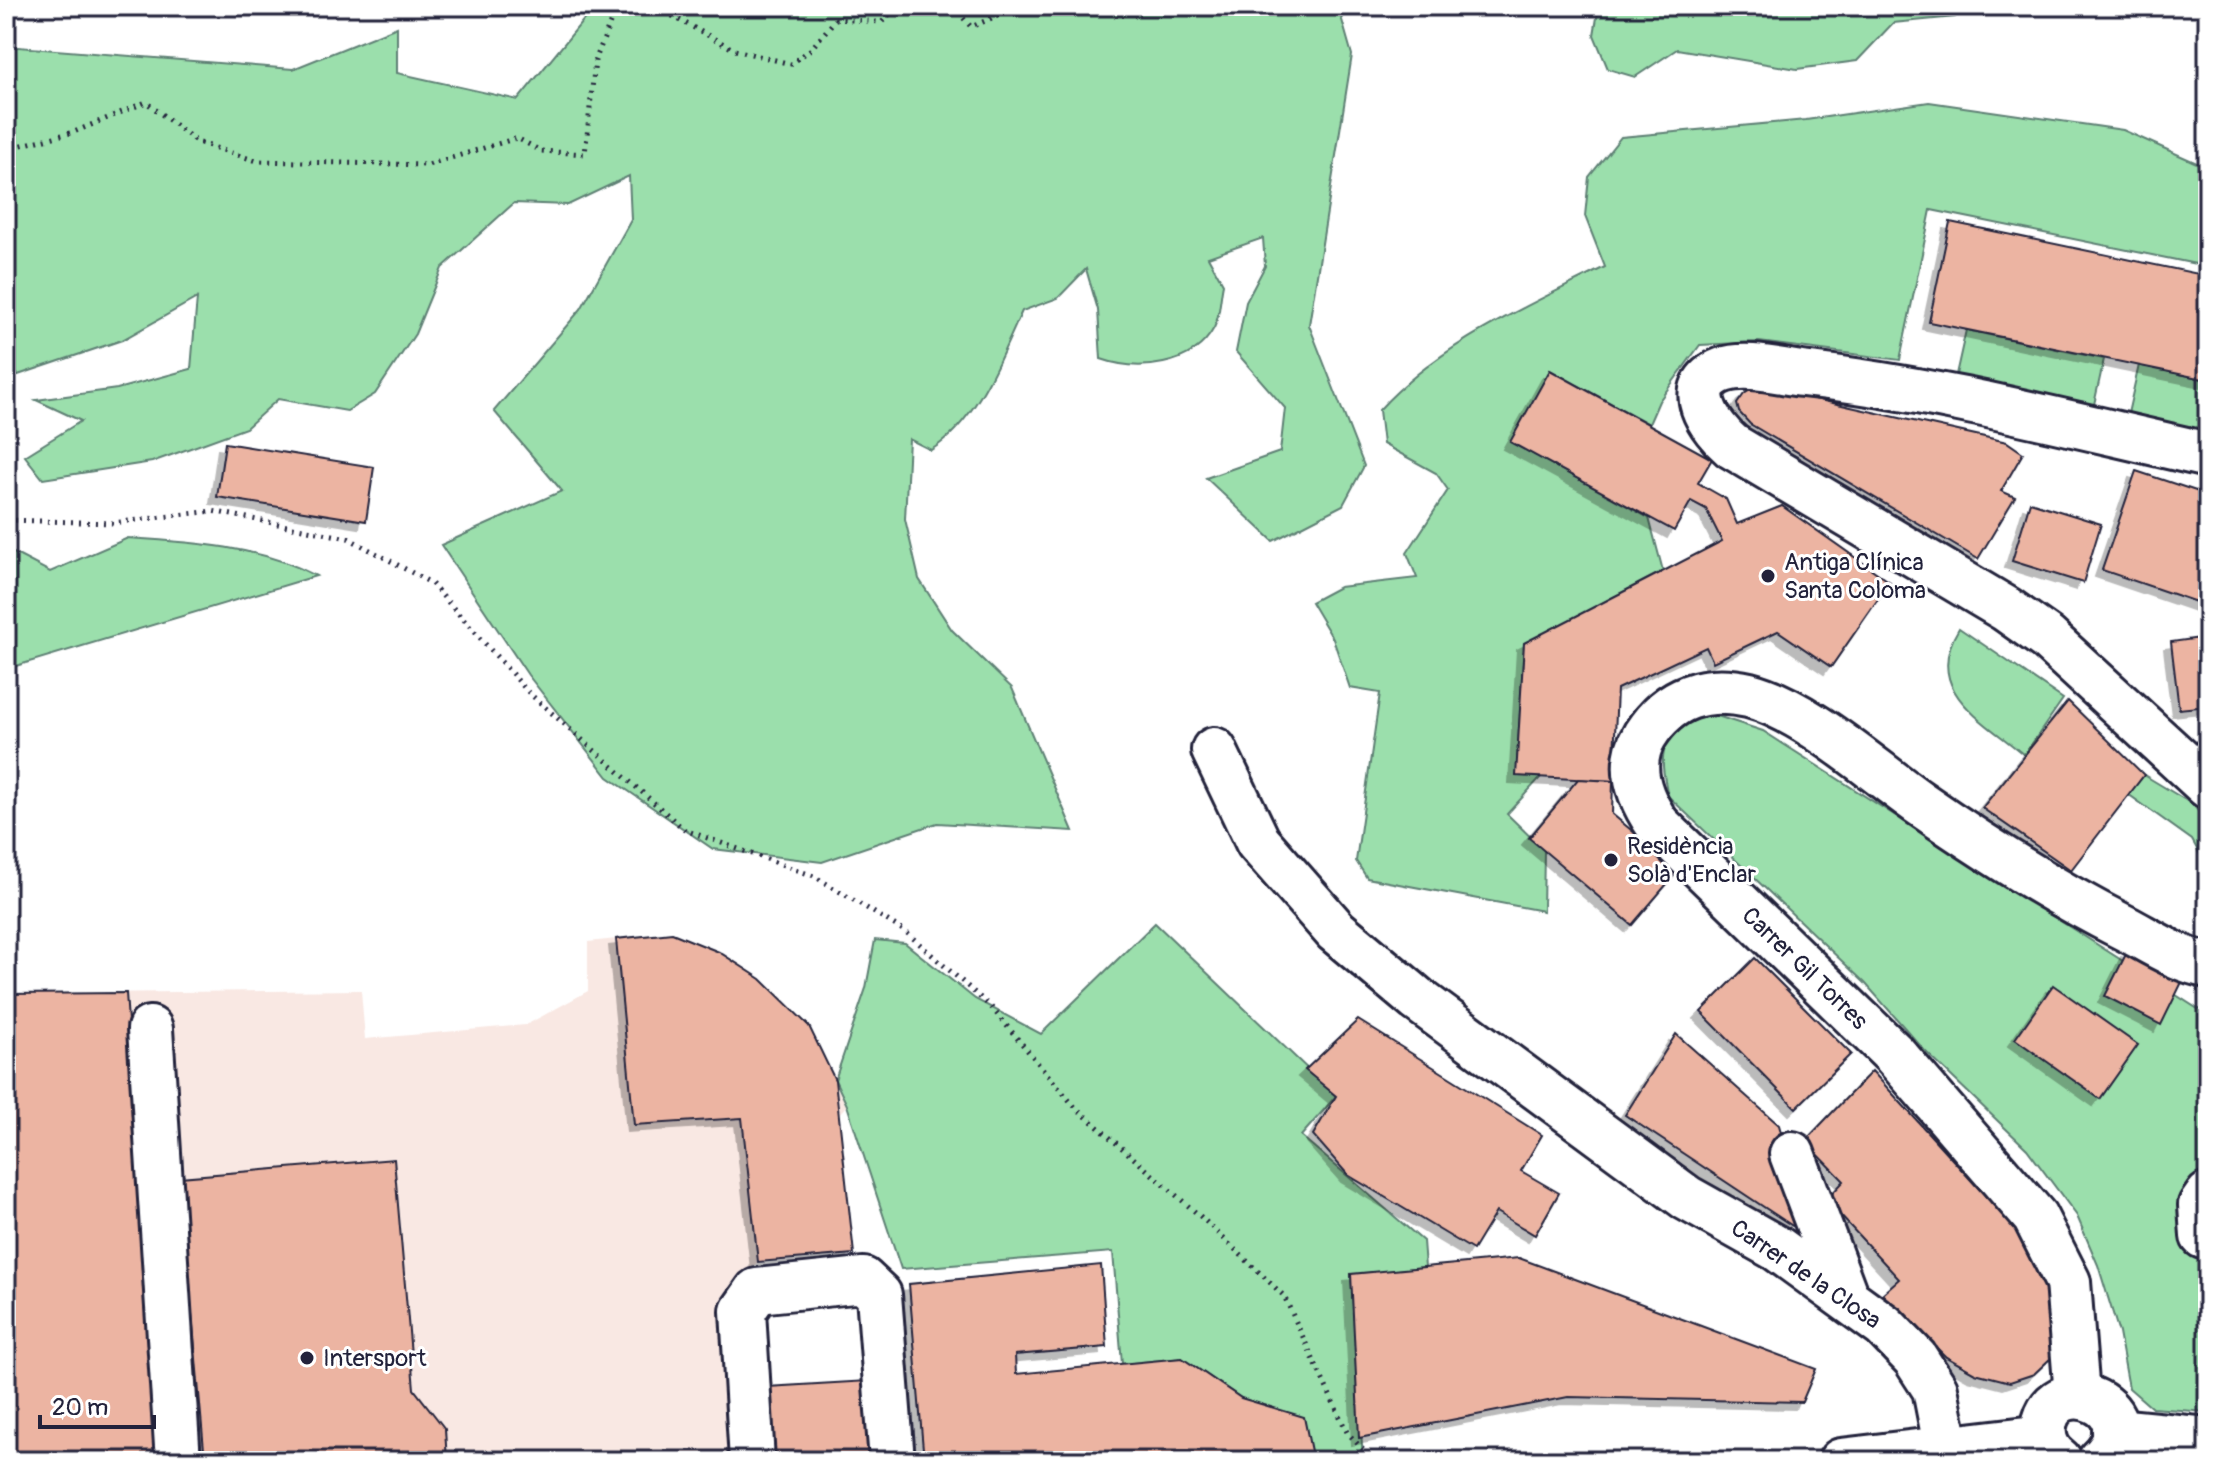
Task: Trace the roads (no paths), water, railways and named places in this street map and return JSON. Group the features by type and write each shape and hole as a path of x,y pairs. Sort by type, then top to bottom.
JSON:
{"street":[{"path":"2208,455 1871,382 1745,368 1724,370 1709,378 1701,394 1704,412 1713,430 1732,446 2006,609 2047,638 2208,786"},
{"name":"Carrer Gil Torres","path":"2077,1396 2068,1282 2035,1217 1894,1054 1658,825 1641,801 1636,780 1642,740 1666,708 1682,697 1727,691 1752,696 1818,731 1997,855 2089,910 2208,965"},
{"name":"Carrer de la Closa","path":"1214,750 1258,842 1336,931 1417,999 1687,1198 1778,1249 1884,1326 1915,1358 1935,1389 1947,1450"},
{"path":"150,1029 178,1461"},
{"path":"1792,1154 1845,1295"},
{"path":"752,1461 743,1311 757,1291 863,1280 879,1295 892,1461"},
{"path":"1841,1461 1947,1450 2052,1449 2048,1414 2056,1405 2077,1396 2088,1397 2108,1409 2108,1446 2208,1440"}],"place":[{"name":"Antiga Clínica Santa Coloma","path":"1768,576"},
{"name":"Residència Solà d'Enclar","path":"1611,860"},
{"name":"Intersport","path":"307,1358"}]}
